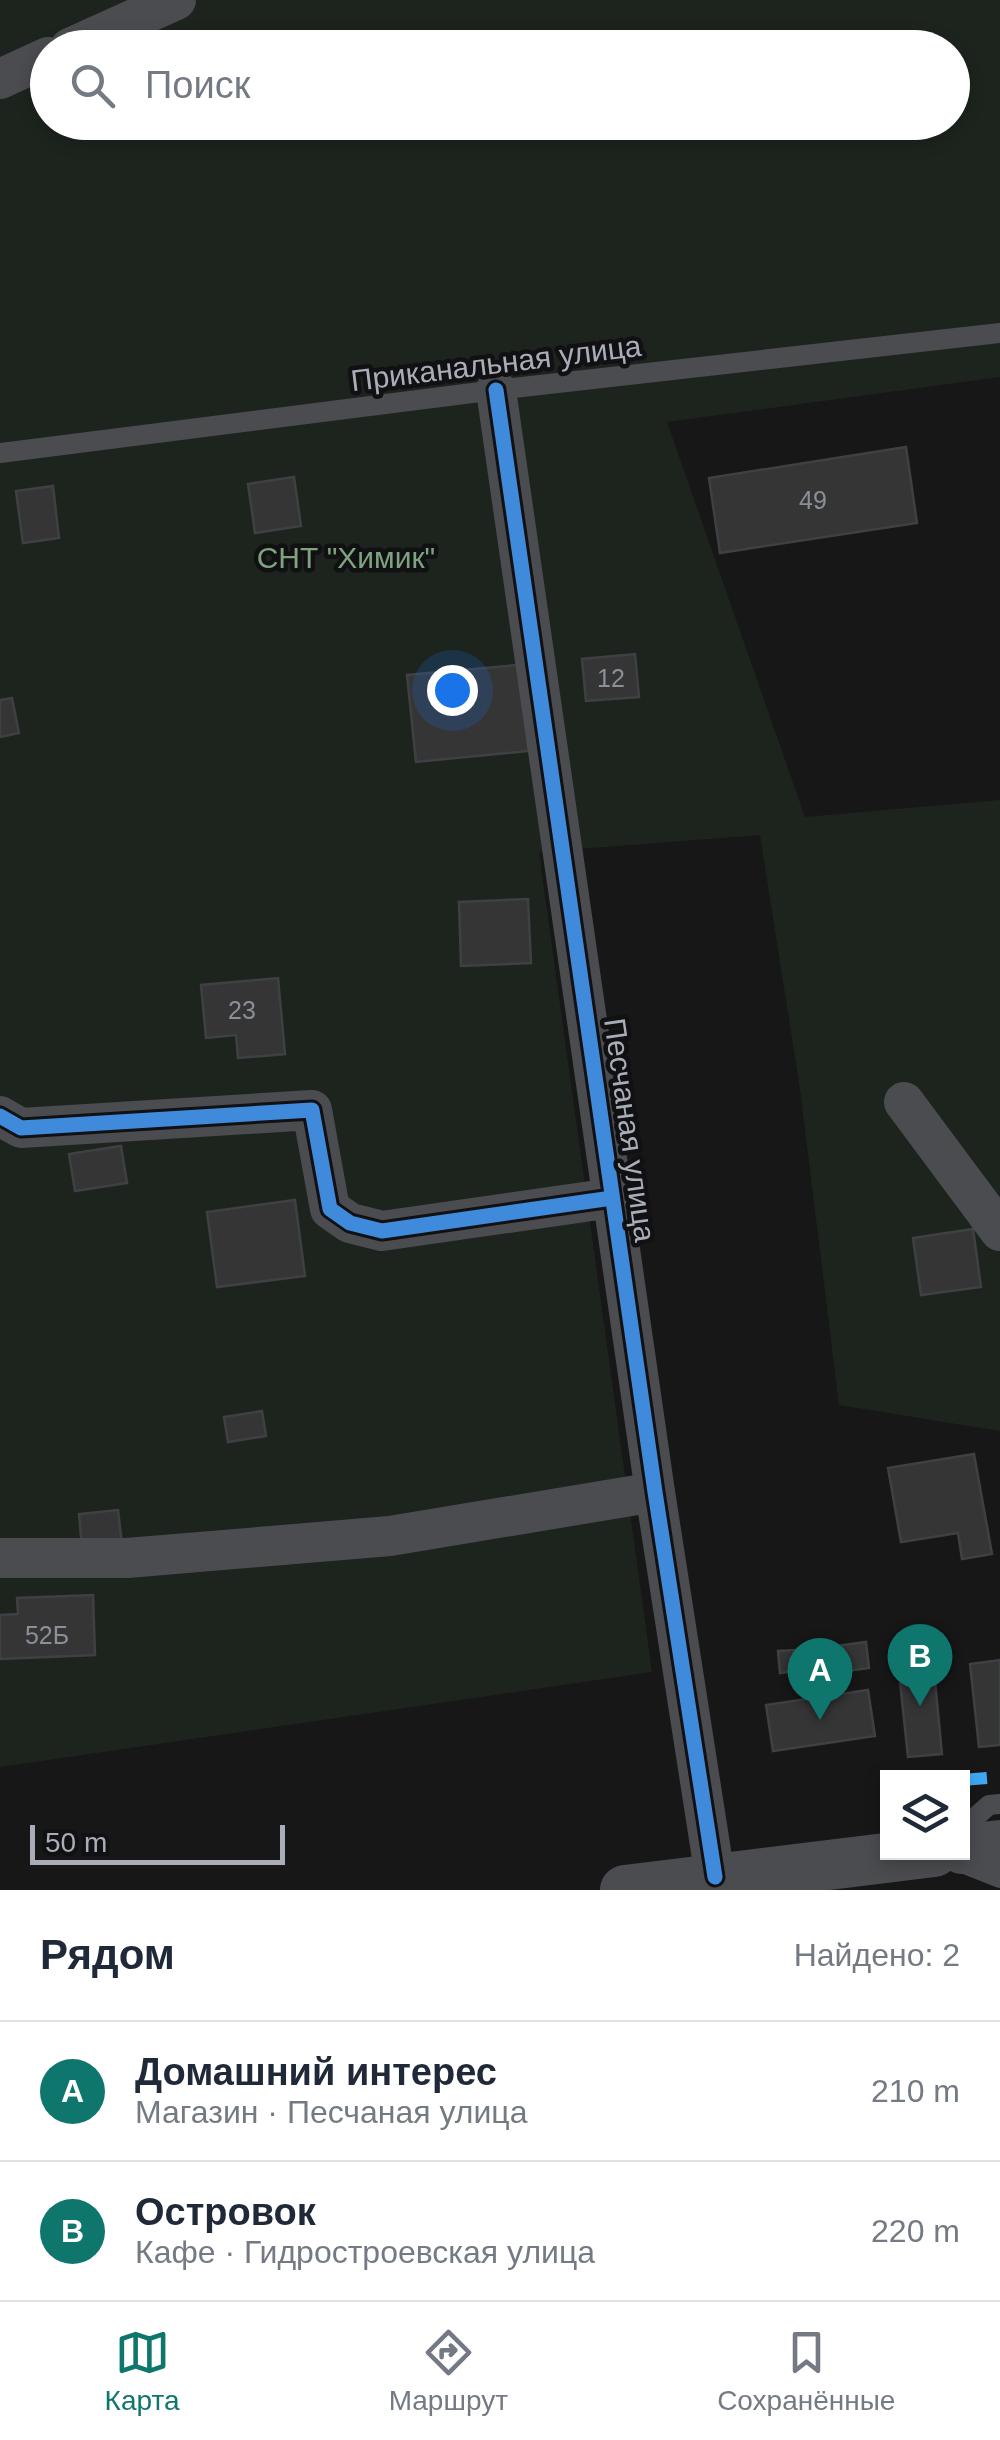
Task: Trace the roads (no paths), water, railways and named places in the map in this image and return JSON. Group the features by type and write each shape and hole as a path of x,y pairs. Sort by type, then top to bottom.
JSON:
{"street":[{"path":"110,30 176,0"},
{"path":"0,79 30,66"},
{"name":"Песчаная улица","path":"496,390 654,1492 747,1880"},
{"path":"904,1102 1000,1231"},
{"path":"0,1116 22,1128 312,1110 330,1209 350,1224 382,1231 612,1198"},
{"path":"0,1558 127,1558 390,1536 654,1492"},
{"path":"970,1848 1000,1845"},
{"path":"625,1890 747,1880 881,1860"}],"lane":[{"name":"Приканальная улица","path":"0,454 496,390 1000,333"},
{"path":"970,1822 989,1805 1000,1804"},
{"path":"955,1860 1000,1878"}],"place":[{"name":"Островок","path":"920,1706"},
{"name":"Домашний интерес","path":"820,1720"}],"park label":[{"name":"СНТ \"Химик\"","path":"346,557"}]}
